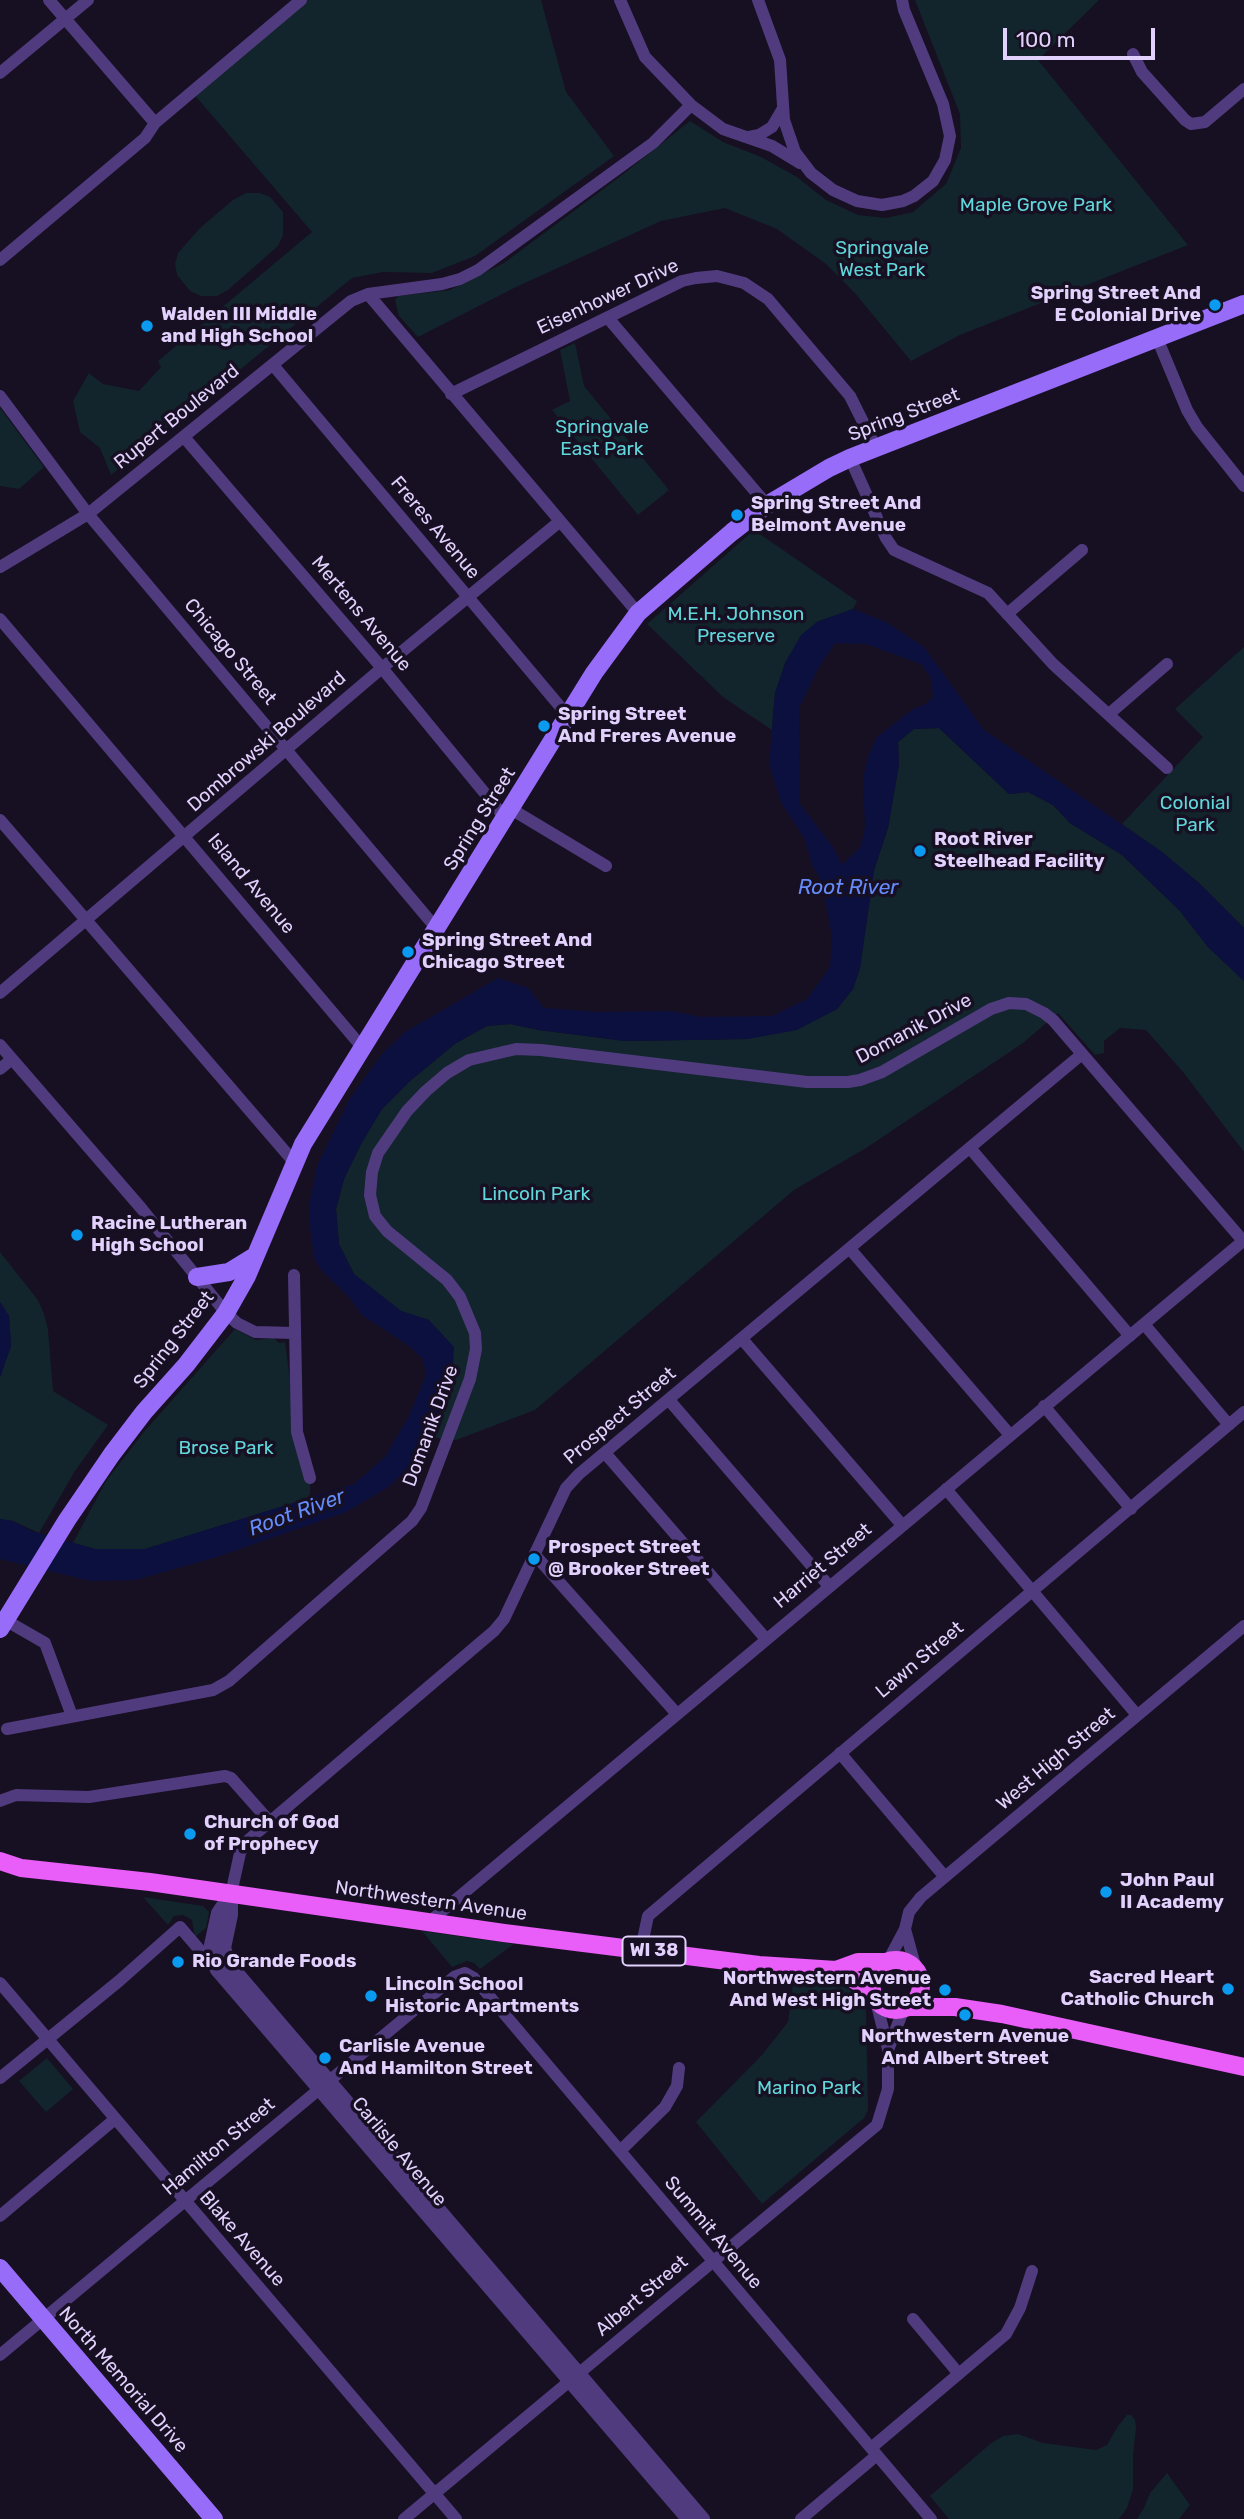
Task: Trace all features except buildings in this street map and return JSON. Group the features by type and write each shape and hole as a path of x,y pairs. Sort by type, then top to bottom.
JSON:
{"main road":[{"name":"Spring Street","path":"2,1625 67,1520 124,1436 187,1365 226,1313 255,1256 294,1162 361,1046 594,673 638,613 732,531 795,486 850,458 1244,303"},
{"path":"197,1278 229,1272 255,1256"},
{"name":"Northwestern Avenue","path":"0,1861 21,1868 80,1873 785,1968 836,1970 858,1962 887,1962"},
{"name":"Northwestern Avenue","path":"0,1875 21,1868"},
{"name":"WI 38","path":"887,1962 902,1960 918,1973 931,1990 955,2007"},
{"path":"873,1994 874,1974 887,1962"},
{"name":"Northwestern Avenue","path":"836,1970 873,1994"},
{"path":"905,2008 916,2000 920,1993 918,1973"},
{"name":"WI 38","path":"873,1994 887,2008 894,2010 955,2007 1002,2014 1244,2067"},
{"name":"North Memorial Drive","path":"0,2268 214,2519"}],"street":[{"path":"49,0 155,123"},
{"path":"0,73 88,0"},
{"path":"0,260 145,138 155,123 301,0"},
{"path":"620,0 645,57 691,105 718,126 782,151 842,195 857,201 882,205 914,196 933,181 946,160 950,136 943,104 902,0"},
{"path":"758,0 780,60 788,136 795,152 811,173"},
{"path":"1133,54 1142,72 1191,124 1205,122 1244,89"},
{"path":"741,136 755,136 768,131 779,118 783,103"},
{"name":"Rupert Boulevard","path":"0,567 88,514 351,301 368,294 442,284 478,270 653,142 691,105"},
{"name":"Eisenhower Drive","path":"451,394 682,281 717,276 744,283 768,299 841,384 858,408 876,448"},
{"path":"368,294 638,613"},
{"path":"608,317 767,505"},
{"path":"1157,338 1187,410 1197,427 1244,486"},
{"name":"Freres Avenue","path":"273,365 568,716"},
{"name":"Chicago Street","path":"0,396 88,514 436,928"},
{"name":"Mertens Avenue","path":"184,437 508,814 606,866"},
{"path":"850,458 891,546 903,555 980,588 993,597 1053,664 1167,768"},
{"name":"Dombrowski Boulevard","path":"0,993 382,668 559,522"},
{"path":"1007,614 1082,550"},
{"name":"Island Avenue","path":"0,619 361,1046"},
{"path":"1109,715 1167,664"},
{"path":"0,820 294,1162"},
{"name":"Domanik Drive","path":"7,1729 214,1690 229,1681 403,1530 421,1508 470,1379 476,1349 474,1333 460,1297 447,1280 387,1231 375,1216 370,1195 372,1172 378,1153 407,1111 447,1073 469,1060 516,1049 566,1052 807,1082 860,1080 893,1066 991,1009 1017,1002 1045,1013 1244,1241"},
{"path":"0,1045 141,1208 226,1313 237,1323 255,1332 295,1333"},
{"name":"Prospect Street","path":"231,1894 242,1847 495,1631 504,1619 566,1488 579,1474 1082,1054"},
{"path":"0,1069 12,1059"},
{"path":"970,1148 1130,1335"},
{"name":"Harriet Street","path":"429,1922 1244,1241"},
{"path":"850,1249 1010,1435"},
{"path":"294,1275 297,1432 310,1478"},
{"path":"1144,1324 1229,1425"},
{"path":"742,1339 902,1525"},
{"path":"669,1400 829,1586"},
{"path":"1045,1406 1131,1509"},
{"name":"Lawn Street","path":"641,1949 648,1916 1244,1412"},
{"path":"605,1453 766,1639"},
{"path":"946,1489 1137,1715"},
{"path":"535,1555 677,1714"},
{"path":"2,1625 45,1643 72,1716"},
{"name":"West High Street","path":"887,1962 905,1929 909,1912 921,1897 1244,1626"},
{"path":"840,1753 945,1877"},
{"path":"0,1801 16,1796 89,1797 225,1776 231,1779 270,1822"},
{"path":"217,1970 211,1945 218,1913 231,1894"},
{"name":"Carlisle Avenue","path":"231,1894 231,1914 224,1948 227,1960 326,2085 465,2250 575,2378 703,2519"},
{"path":"0,2078 119,1981 180,1927 217,1970"},
{"path":"905,1929 918,1973"},
{"name":"Carlisle Avenue","path":"217,1970 326,2085"},
{"name":"Hamilton Street","path":"0,2355 454,1977 465,1973"},
{"name":"Summit Avenue","path":"465,1973 474,1978 931,2519"},
{"name":"Blake Avenue","path":"0,1983 456,2519"},
{"name":"Albert Street","path":"404,2519 877,2126 888,2089 888,2050 873,1994"},
{"name":"Albert Street","path":"888,2050 905,2008"},
{"path":"620,2151 665,2107 677,2085 679,2068"},
{"path":"0,2216 115,2119"},
{"path":"801,2519 1006,2334 1020,2308 1032,2270"},
{"path":"913,2319 959,2374"},
{"name":"Carlisle Avenue","path":"575,2378 688,2519"}],"green space":[{"path":"301,0 541,0 566,92 614,156 475,256 432,273 383,272 352,278 111,475 100,448 80,432 73,401 89,373 103,384 139,391 161,367 158,361 312,232 192,92"},
{"path":"915,0 1099,0 1038,60 1188,245 960,335 911,361 854,292 826,264 777,229 725,208 661,221 516,287 418,337 399,316 395,300 398,296 450,290 504,263 690,121 723,142 761,157 797,177 826,200 858,215 886,218 913,212 946,184 961,148 960,114"},
{"path":"246,193 260,193 270,197 283,212 283,235 278,246 228,290 217,296 201,296 190,291 177,275 175,264 178,253 200,228 233,200"},
{"name":"Springvale East Park","path":"575,343 584,386 669,490 638,515 552,410 570,401 560,350"},
{"path":"0,408 44,467 19,489 0,486"},
{"name":"M.E.H. Johnson Preserve","path":"754,530 857,601 853,609 817,622 786,661 775,693 772,730 723,697 647,624"},
{"name":"Colonial Park","path":"1244,647 1244,928 1199,883 1162,852 1122,824 1203,737 1175,709"},
{"name":"Lincoln Park","path":"939,728 1009,794 1028,792 1053,805 1070,823 1122,855 1179,910 1208,947 1244,981 1244,1152 1183,1072 1146,1030 1120,1028 1104,1041 1104,1053 1095,1055 1058,1013 1023,1043 866,1148 794,1190 535,1410 456,1440 428,1437 452,1389 429,1320 401,1311 354,1274 339,1244 336,1209 344,1179 382,1109 410,1081 456,1043 487,1026 510,1024 625,1041 748,1039 817,1019 837,1009 853,989 860,968 874,870 888,828 899,764 898,742 914,729"},
{"path":"0,1252 38,1300 44,1314 48,1330 53,1391 108,1425 75,1471 39,1533 13,1521 0,1519 0,1377 11,1346 9,1316 0,1302"},
{"name":"Brose Park","path":"235,1329 256,1340 274,1338 279,1343 285,1342 297,1432 310,1478 310,1498 145,1549 95,1549 73,1543 106,1481 143,1433"},
{"path":"143,1897 203,1906 209,1912 206,1928 195,1937 192,1920 183,1915 174,1916 168,1925"},
{"path":"422,1931 514,1944 480,1969 467,1961 452,1967"},
{"name":"Marino Park","path":"834,1982 850,1990 866,2010 868,2110 864,2118 762,2204 696,2122 762,2055 788,2022 793,1984"},
{"path":"47,2058 73,2089 46,2112 19,2081"},
{"path":"1127,2415 1131,2415 1135,2420 1136,2428 1133,2489 1127,2508 1119,2519 949,2519 930,2496 1003,2436 1018,2434 1043,2443 1096,2450 1107,2445"},
{"path":"1167,2473 1190,2505 1179,2519 1137,2519 1150,2493"}],"water":[{"name":"Root River","path":"853,609 886,622 924,647 984,730 1162,852 1199,883 1244,928 1244,981 1208,947 1179,910 1122,855 1070,823 1053,805 1028,792 1009,794 939,728 914,729 898,742 899,764 888,828 874,870 860,968 853,989 837,1009 797,1030 748,1039 625,1041 510,1024 487,1026 456,1043 410,1081 382,1109 344,1179 336,1209 339,1244 354,1274 401,1311 429,1320 454,1347 452,1389 418,1457 390,1486 346,1512 220,1556 136,1580 91,1581 0,1559 0,1519 95,1549 145,1549 354,1484 385,1457 409,1416 426,1375 423,1359 409,1346 362,1315 349,1297 321,1270 314,1258 309,1221 317,1166 349,1100 381,1055 405,1032 498,978 528,988 544,1008 598,1012 671,1011 701,1017 772,1016 807,999 830,967 832,937 822,882 813,867 804,838 781,802 769,764 775,693 786,661 801,635 817,622","holes":["835,643 866,644 921,664 930,676 933,697 876,738 863,778 865,827 861,846 842,865 833,847 800,804 799,708 819,667"]},
{"path":"0,1302 9,1316 11,1346 0,1377"}],"place":[{"name":"Spring Street And E Colonial Drive","path":"1215,305"},
{"name":"Walden III Middle and High School","path":"147,326"},
{"name":"Spring Street And Belmont Avenue","path":"737,515"},
{"name":"Spring Street And Freres Avenue","path":"544,726"},
{"name":"Root River Steelhead Facility","path":"920,851"},
{"name":"Spring Street And Chicago Street","path":"408,952"},
{"name":"Racine Lutheran High School","path":"77,1235"},
{"name":"Prospect Street @ Brooker Street","path":"534,1559"},
{"name":"Church of God of Prophecy","path":"190,1834"},
{"name":"John Paul II Academy","path":"1106,1892"},
{"name":"Rio Grande Foods","path":"178,1962"},
{"name":"Sacred Heart Catholic Church","path":"1228,1989"},
{"name":"Northwestern Avenue And West High Street","path":"945,1990"},
{"name":"Lincoln School Historic Apartments","path":"371,1996"},
{"name":"Northwestern Avenue And Albert Street","path":"965,2015"},
{"name":"Carlisle Avenue And Hamilton Street","path":"325,2058"}],"park label":[{"name":"Maple Grove Park","path":"1036,206"},
{"name":"Springvale West Park","path":"882,260"}]}
